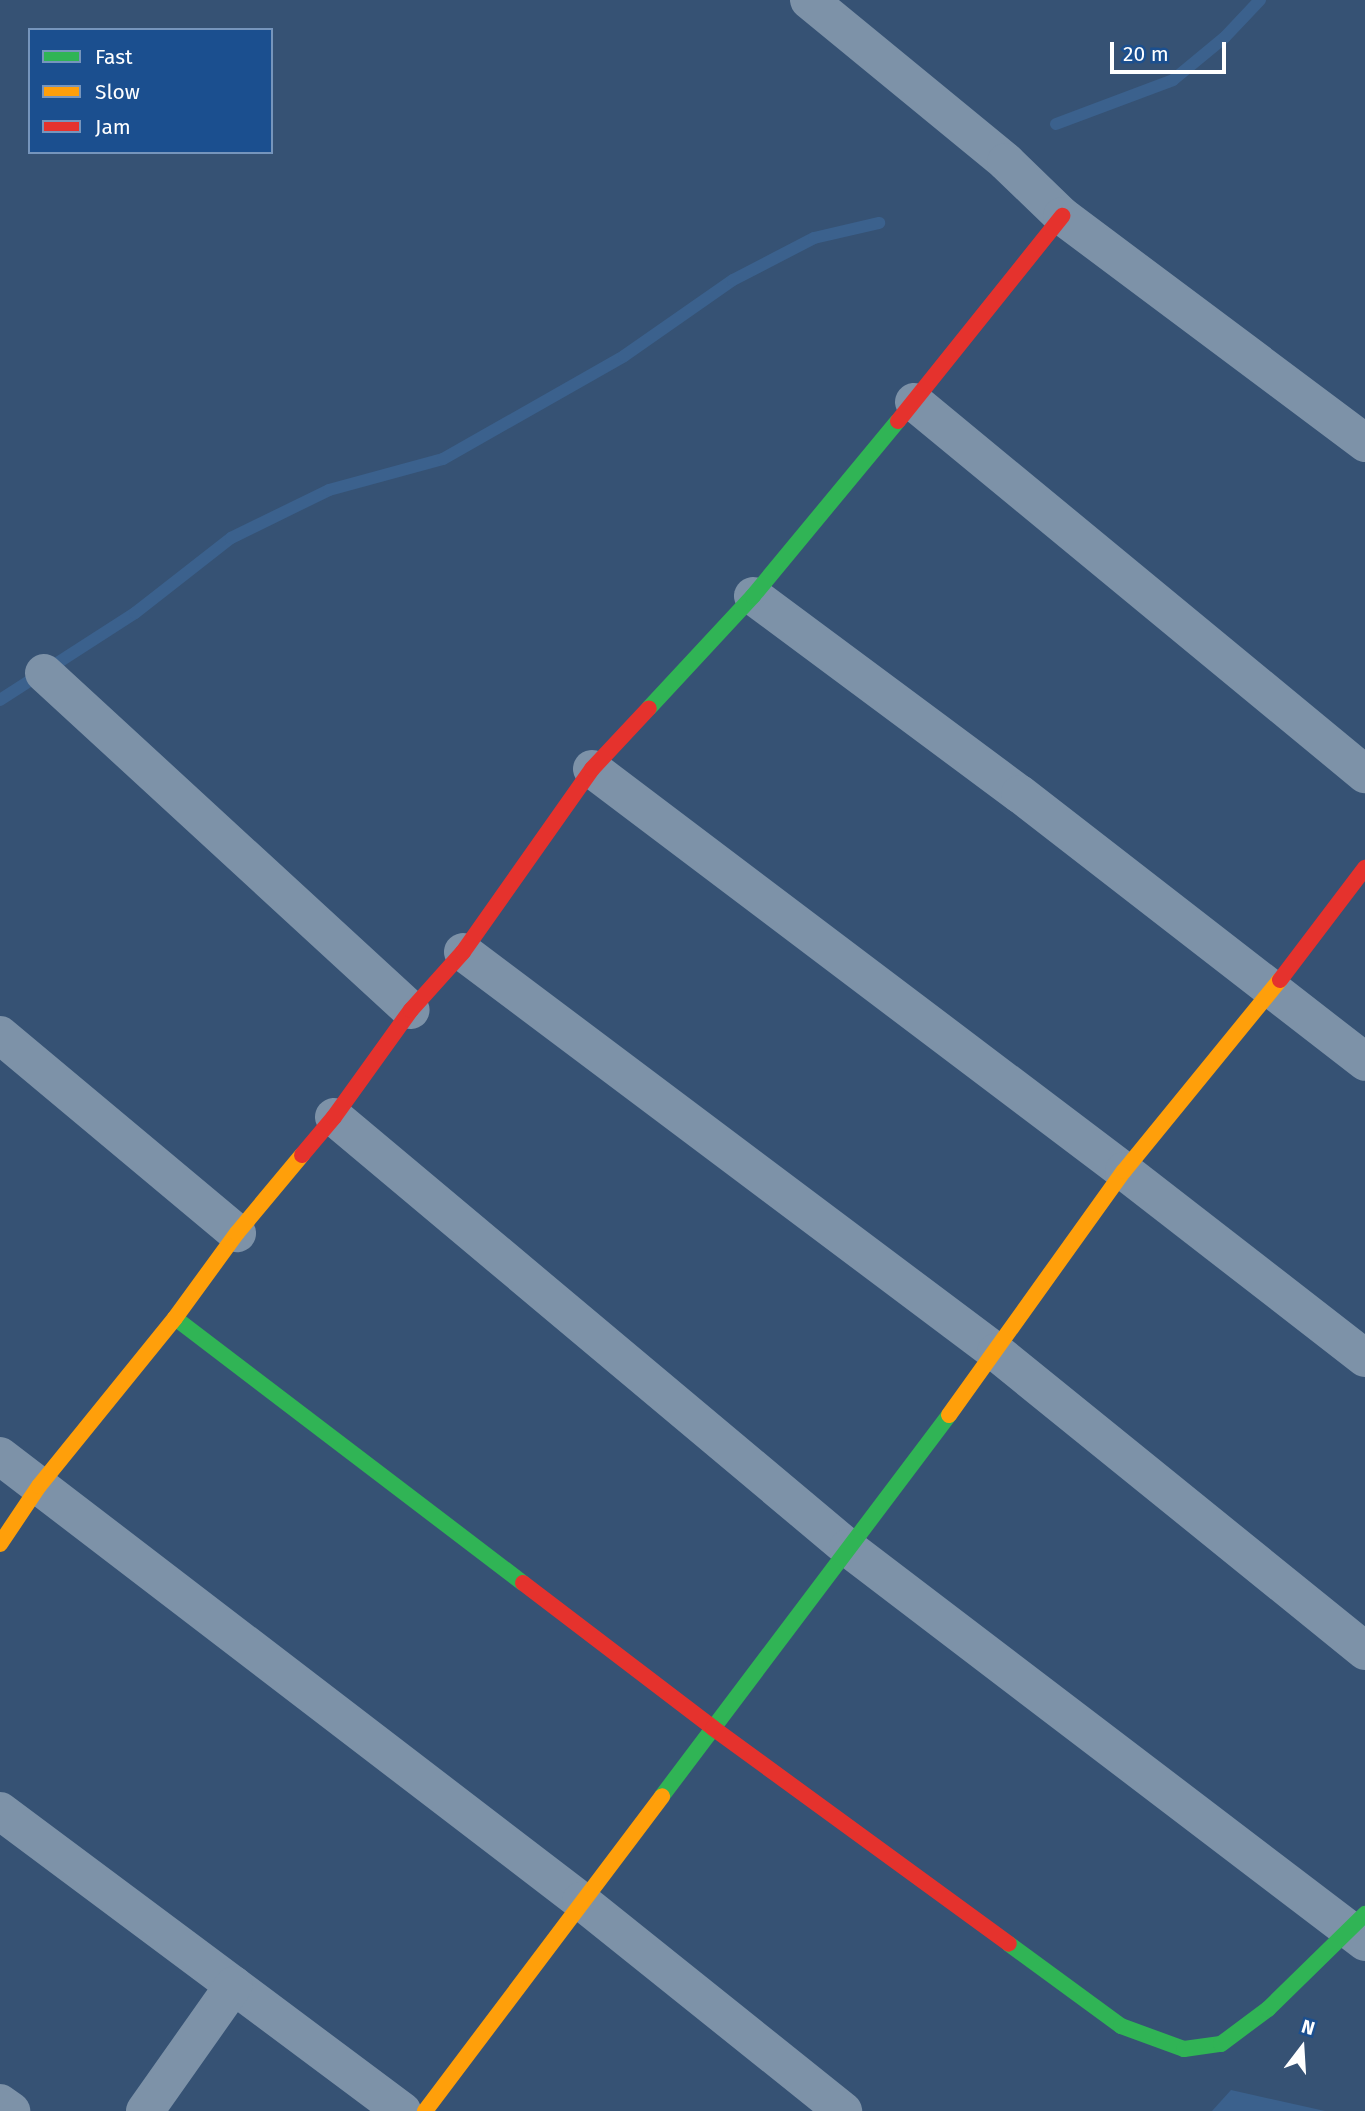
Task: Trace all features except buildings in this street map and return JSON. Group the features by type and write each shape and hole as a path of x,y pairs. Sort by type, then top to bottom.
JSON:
{"street":[{"path":"809,0 1006,162 1062,216 1365,443"},
{"path":"0,1544 39,1486 175,1318 237,1233 334,1118 411,1010 463,952 592,769 753,596 914,402 1062,216"},
{"path":"914,402 1365,774"},
{"path":"753,596 1020,794 1365,1062"},
{"path":"44,673 411,1010"},
{"path":"592,769 1124,1171 1365,1359"},
{"path":"425,2111 996,1352 1124,1171 1273,989 1365,868"},
{"path":"463,952 996,1352 1365,1651"},
{"path":"0,1035 237,1233"},
{"path":"175,1318 713,1728 1121,2026 1184,2049 1221,2044 1268,2010 1360,1929 848,1549 334,1118"},
{"path":"0,1456 580,1902 843,2111"},
{"path":"0,1811 402,2111"},
{"path":"145,2111 234,1985"},
{"path":"0,2103 11,2111"}],"water":[{"path":"1231,2090 1325,2111 1212,2111"}],"waterway":[{"path":"1056,124 1173,80 1225,37 1260,0"},
{"path":"0,700 135,613 231,538 329,490 443,459 624,356 733,280 814,238 879,223"}],"traffic: fast":[{"path":"649,708 753,596 898,421"},
{"path":"175,1318 523,1583"},
{"path":"662,1796 949,1415"},
{"path":"1009,1944 1121,2026 1184,2049 1221,2044 1268,2009 1365,1914"}],"traffic: slow":[{"path":"949,1415 1124,1171 1280,980"},
{"path":"0,1544 39,1486 175,1318 237,1233 302,1155"},
{"path":"425,2111 662,1796"}],"traffic: jam":[{"path":"898,421 1062,216"},
{"path":"302,1155 334,1117 411,1010 463,952 592,769 649,708"},
{"path":"1280,980 1365,868"},
{"path":"523,1583 713,1728 1009,1944"}]}
